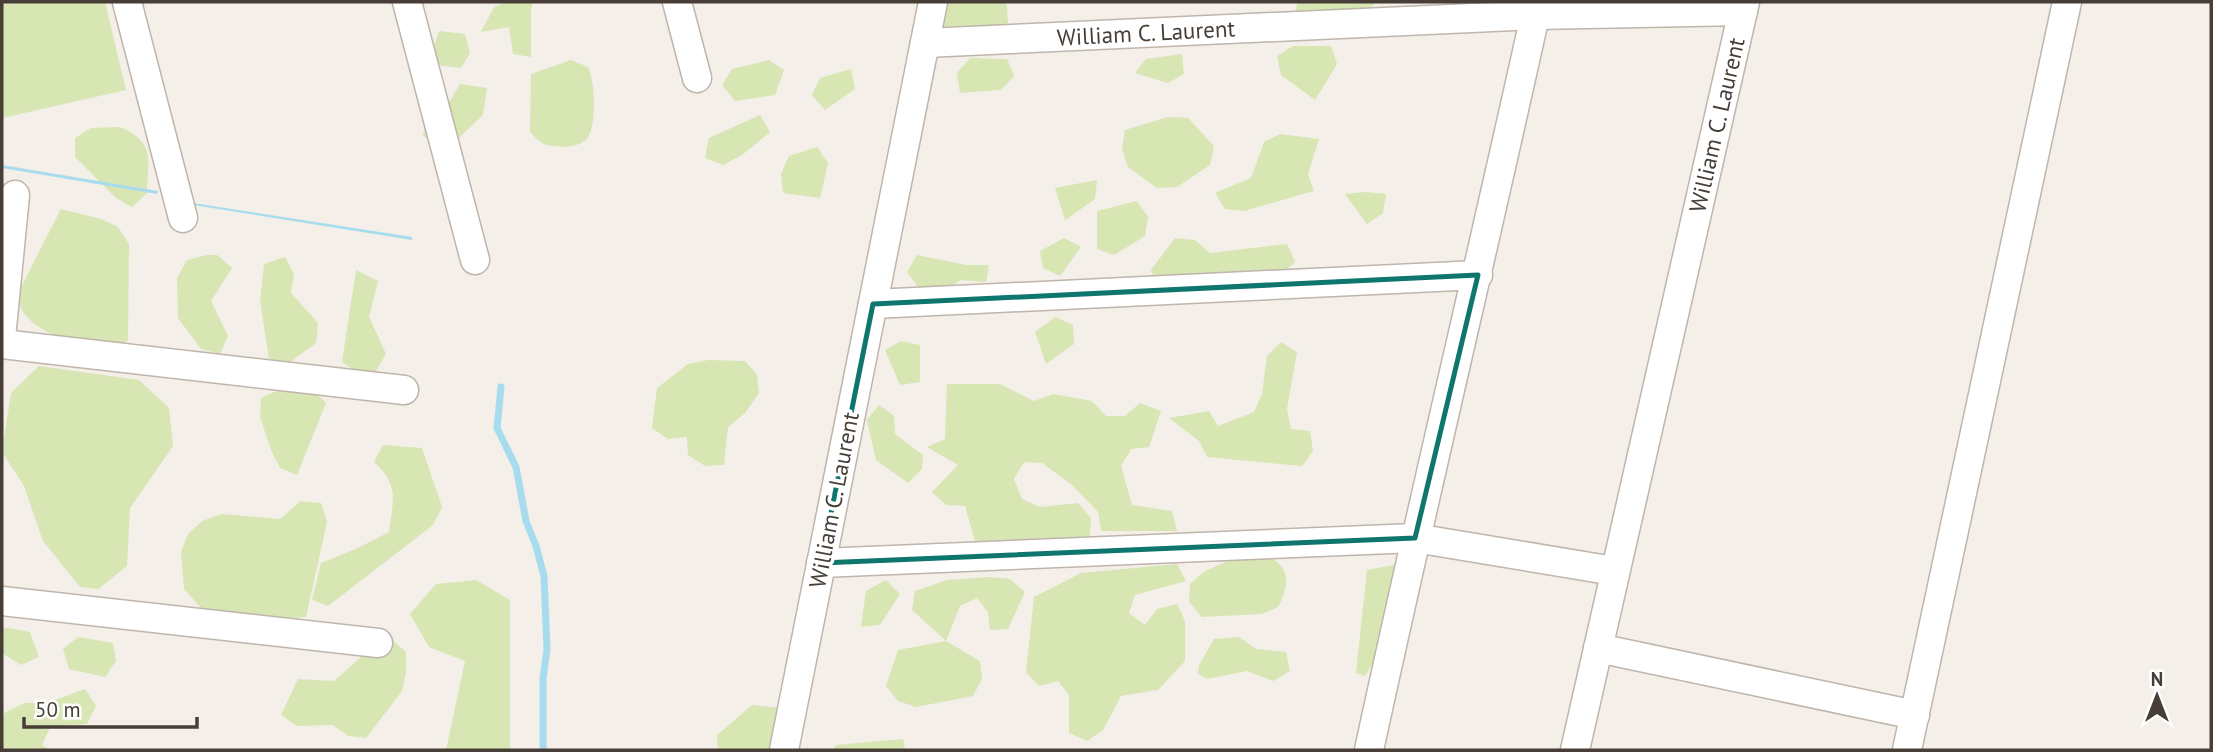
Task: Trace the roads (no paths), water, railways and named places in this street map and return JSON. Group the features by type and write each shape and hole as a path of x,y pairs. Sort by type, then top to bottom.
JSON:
{"street":[{"path":"127,2 183,218"},
{"path":"407,2 475,260"},
{"path":"677,2 697,78"},
{"name":"William C. Laurent","path":"785,750 933,2"},
{"path":"1907,750 2067,2"},
{"name":"William C. Laurent","path":"925,43 1536,8 1744,6 1575,750"},
{"path":"1369,750 1536,8"},
{"path":"2,328 15,195"},
{"path":"873,304 1478,275"},
{"path":"2,344 404,390"},
{"path":"821,563 1415,538 1614,571"},
{"path":"2,601 378,643"},
{"path":"1598,648 1915,715"}],"water":[{"path":"2,165 158,191 157,194 2,168"},
{"path":"193,205 412,237 412,240"}],"waterway":[{"path":"501,387 497,428 516,467 526,521 544,576 547,649 543,679 543,750"}]}
